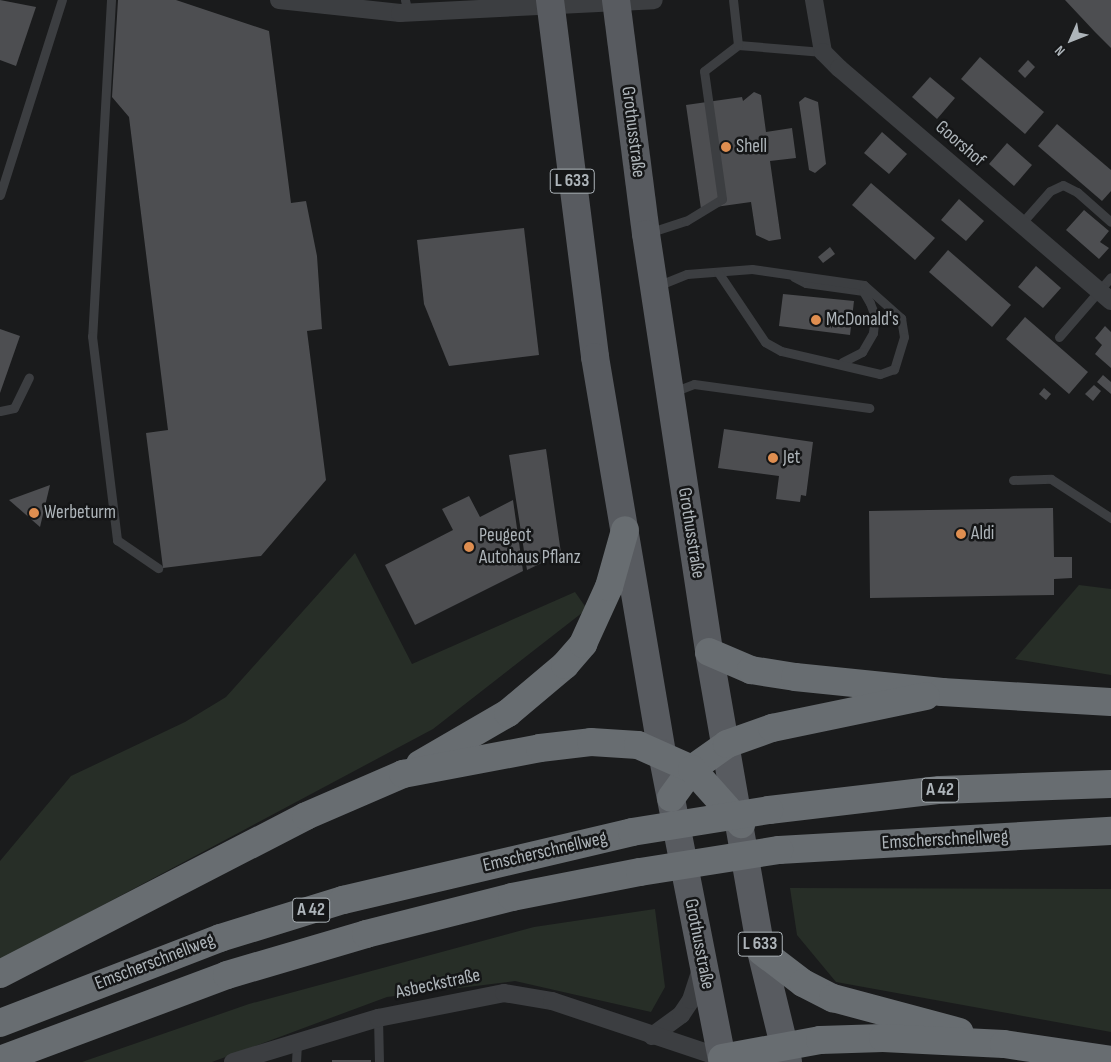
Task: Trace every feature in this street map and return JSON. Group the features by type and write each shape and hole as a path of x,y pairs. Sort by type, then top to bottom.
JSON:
{"highway":[{"path":"0,974 306,816 404,774 508,713 565,664 582,644 609,587 625,530"},
{"path":"710,652 755,671 942,692 1111,702"},
{"path":"671,798 692,769 727,744 772,728 942,692"},
{"path":"404,774 591,742 638,745 662,753 692,769 741,824"},
{"name":"Emscherschnellweg","path":"0,1022 220,938 343,900 632,832 769,810 940,790 1111,784"},
{"name":"Emscherschnellweg","path":"0,1060 228,975 366,934 512,897 640,872 779,850 1111,830"},
{"path":"761,951 803,983 856,1007 1004,1044 1111,1060"},
{"path":"722,1058 785,1053 883,1038 1004,1044"},
{"path":"722,1058 755,1062"}],"main road":[{"name":"Grothusstraße","path":"550,2 595,357 662,753 722,1058"},
{"name":"Grothusstraße","path":"616,2 653,287 710,652 741,824 761,951 785,1053"}],"street":[{"path":"279,0 354,11 406,6 654,0"},
{"path":"814,0 823,52"},
{"name":"Goorshof","path":"823,52 1020,225 1105,296"},
{"path":"652,1036 677,1021 692,1000 703,963"},
{"name":"Asbeckstraße","path":"233,1062 378,1018 522,993 722,1058"}],"lane":[{"path":"0,195 62,0"},
{"path":"111,0 92,336 117,540 158,568"},
{"path":"733,0 738,45"},
{"path":"646,234 686,221 722,199 704,71 738,45 823,52"},
{"path":"1020,225 1050,191 1062,185 1077,192 1111,222"},
{"path":"653,287 688,274 718,272 785,273 864,285 900,318 904,337 894,369 880,374 842,362 781,351 765,342 718,272"},
{"path":"785,273 806,284 863,291 875,316 873,333 862,352 842,362"},
{"path":"1058,337 1105,296 1111,277"},
{"path":"0,411 14,408 29,377"},
{"path":"671,394 694,384 869,408"},
{"path":"1013,480 1051,479 1111,518"},
{"path":"378,1018 379,1062"},
{"path":"296,1062 297,1042"}],"shaded area":[{"path":"355,553 412,664 575,592 587,609 433,729 0,960 0,861 71,776 185,722 226,697"},
{"path":"1079,585 1111,589 1111,675 1015,659"},
{"path":"790,888 1111,889 1111,1032 836,982 797,935"},
{"path":"655,909 665,987 651,1012 515,981 387,997 212,1062 82,1062 249,1004 534,927"}],"building":[{"path":"0,0 36,7 16,66 0,60"},
{"path":"118,0 176,0 269,31 291,203 306,201 317,256 322,329 307,331 326,480 261,556 163,568 146,433 168,430 129,117 112,97"},
{"path":"1065,0 1111,0 1111,48 1095,32"},
{"path":"980,57 1044,112 1025,134 961,79"},
{"path":"1028,60 1035,67 1025,78 1018,71"},
{"path":"930,77 955,98 937,119 912,97"},
{"path":"754,92 761,95 766,132 792,128 796,158 770,161 781,239 769,241 756,235 751,202 701,209 686,105 742,97 743,101"},
{"path":"805,97 818,102 826,164 815,173 809,170 799,102"},
{"path":"1057,124 1111,170 1111,191 1102,201 1038,146"},
{"path":"882,132 907,154 889,174 864,153"},
{"path":"1007,143 1032,165 1014,186 989,164"},
{"path":"871,183 935,238 915,260 852,205"},
{"path":"959,199 984,221 966,241 941,220"},
{"path":"1084,210 1109,231 1100,242 1109,248 1099,259 1066,230"},
{"path":"524,228 539,355 449,366 424,304 417,240"},
{"path":"830,247 835,254 823,263 818,257"},
{"path":"948,250 1011,305 992,327 929,272"},
{"path":"1036,266 1061,288 1043,308 1018,287"},
{"name":"McDonald's","path":"783,294 854,301 850,335 779,326"},
{"path":"1025,317 1088,372 1069,394 1006,339"},
{"path":"1105,326 1111,332 1111,368 1095,354 1102,345 1095,338"},
{"path":"0,329 20,336 0,393"},
{"path":"1103,375 1111,382 1111,394 1097,382"},
{"path":"1094,385 1101,391 1093,401 1085,394"},
{"path":"1044,388 1051,394 1046,400 1039,394"},
{"path":"724,429 813,442 806,496 801,495 800,502 776,499 779,476 718,468"},
{"path":"546,449 561,553 544,556 546,561 527,570 509,455"},
{"name":"Werbeturm","path":"50,485 40,527 9,500"},
{"name":"Peugeot Autohaus Pflanz","path":"469,496 480,517 513,500 523,571 415,625 385,565 453,530 442,509"},
{"name":"Aldi","path":"1053,508 1054,557 1072,557 1072,578 1054,579 1054,595 870,598 869,511"},
{"path":"332,1060 371,1060 371,1062 332,1062"}],"place":[{"name":"Shell","path":"726,147"},
{"name":"McDonald's","path":"816,320"},
{"name":"Jet","path":"773,458"},
{"name":"Werbeturm","path":"34,513"},
{"name":"Aldi","path":"961,534"},
{"name":"Peugeot Autohaus Pflanz","path":"469,547"}]}
